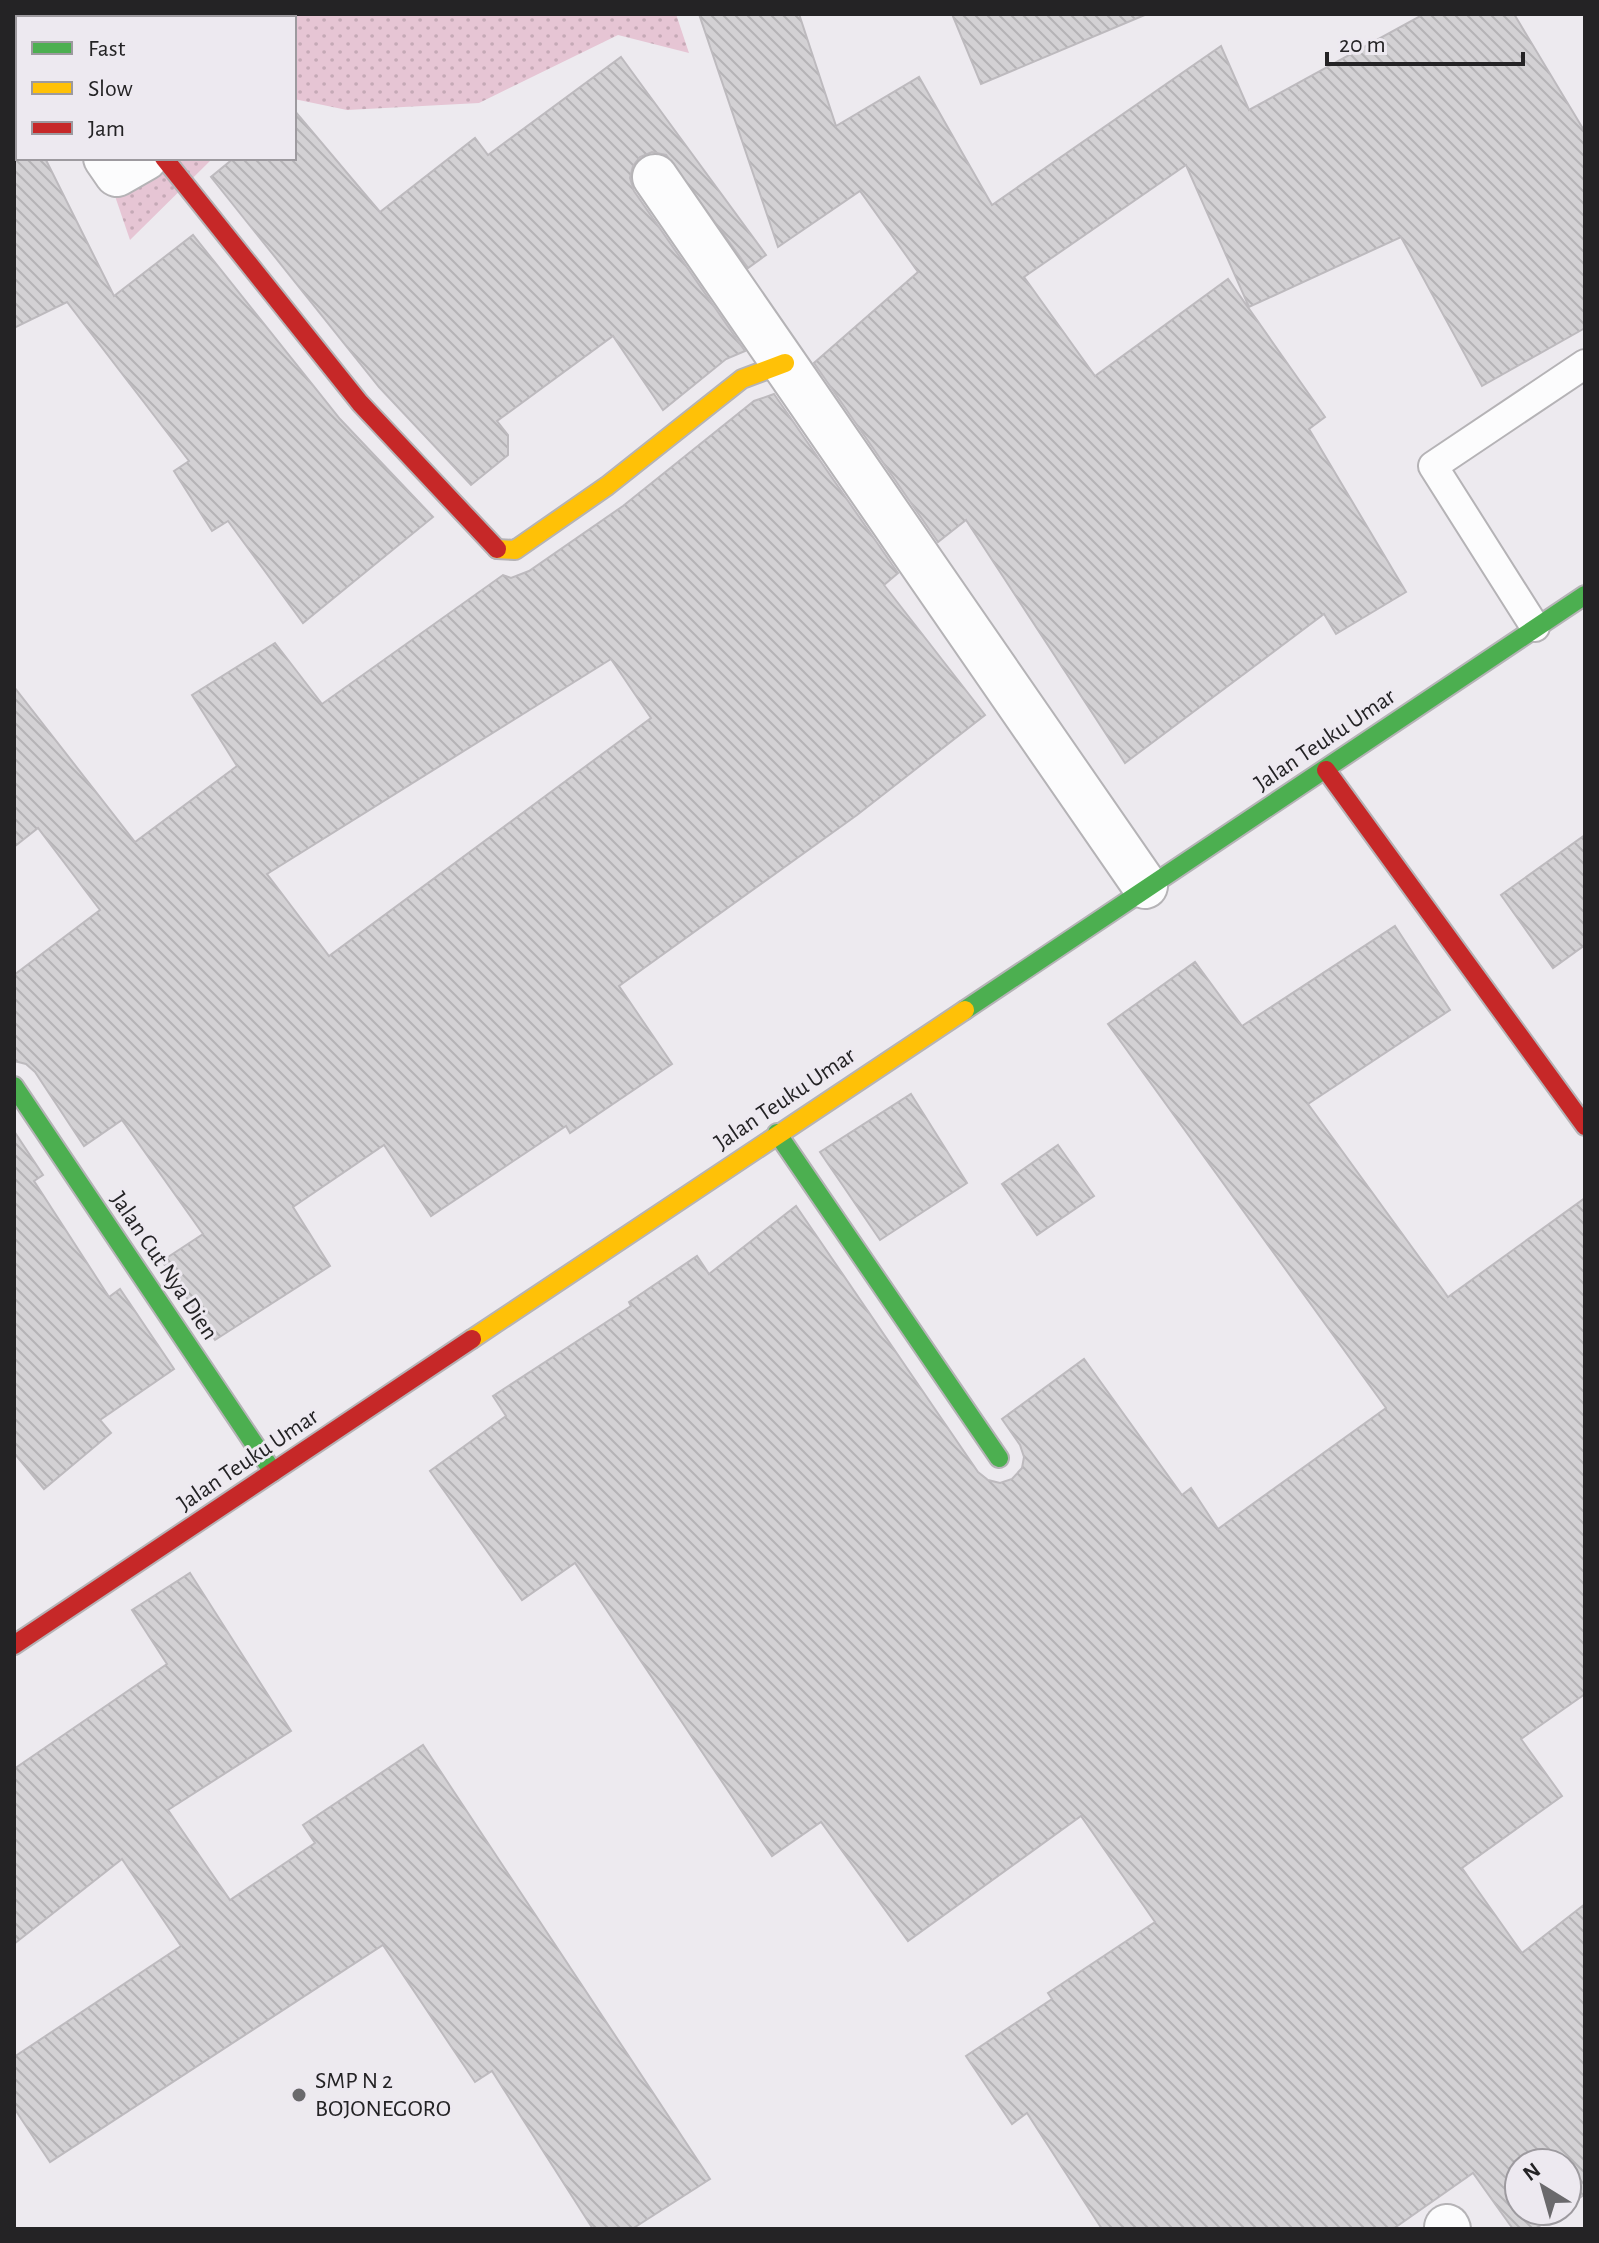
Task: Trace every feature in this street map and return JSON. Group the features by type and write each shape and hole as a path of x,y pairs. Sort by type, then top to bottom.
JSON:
{"street":[{"path":"107,160 117,174 142,160"},
{"path":"166,160 360,403 498,550 515,550 541,533 742,379 785,363"},
{"path":"655,177 1145,886"},
{"name":"Jalan Teuku Umar","path":"14,1645 1145,886 1326,770 1585,595"},
{"path":"1326,770 1585,1126"},
{"name":"Jalan Cut Nya Dien","path":"14,1086 273,1472"},
{"path":"777,1133 999,1458"}],"lane":[{"path":"1535,627 1433,466 1585,364"}],"shaded area":[{"path":"676,14 689,53 618,35 479,103 347,110 296,99 296,16 185,16"},
{"path":"103,160 211,160 130,240"}],"building":[{"path":"699,14 799,14 836,126 919,77 992,205 1221,46 1249,110 1424,14 1514,14 1585,132 1585,328 1482,386 1401,237 1249,307 1186,165 1024,277 1095,376 1228,279 1325,417 1309,429 1406,592 1336,634 1324,614 1125,763 966,520 938,542 814,363 918,272 860,191 778,247"},
{"path":"952,14 1147,14 981,84"},
{"path":"621,57 766,255 748,268 666,155 652,152 640,157 633,166 630,178 634,191 745,351 726,359 663,410 613,336 497,421 508,435 508,455 471,485 379,387 211,177 232,160 296,160 296,112 380,212 475,138 488,155"},
{"path":"14,95 16,160 46,160 114,296 193,235 340,419 433,517 303,623 228,521 212,531 174,471 189,461 67,302 14,328"},
{"path":"774,394 898,573 884,585 985,715 857,815 619,986 672,1064 570,1133 566,1126 431,1216 384,1145 293,1207 330,1266 215,1340 162,1261 203,1234 122,1120 84,1146 35,1072 26,1064 14,1061 14,975 100,910 38,828 14,847 14,687 135,842 237,766 192,695 275,643 322,704 503,575 511,578 529,571 623,506 754,401","holes":["611,659 651,718 329,956 267,874"]},
{"path":"1585,835 1585,945 1553,968 1501,895"},
{"path":"1395,926 1450,1010 1308,1104 1448,1297 1585,1198 1585,1694 1521,1739 1562,1796 1462,1868 1522,1953 1585,1904 1583,2195 1583,2147 1503,2147 1503,2215 1473,2173 1393,2229 1102,2229 1027,2113 1012,2124 966,2056 1052,1999 1048,1993 1155,1922 1081,1816 908,1941 821,1822 772,1856 575,1563 522,1600 430,1471 506,1416 493,1396 631,1306 629,1302 697,1256 709,1274 796,1206 978,1472 988,1480 1000,1483 1012,1479 1022,1468 1024,1457 1020,1445 1002,1419 1084,1359 1182,1495 1191,1488 1218,1529 1386,1408 1108,1024 1195,962 1242,1026"},
{"path":"911,1094 967,1183 880,1240 820,1152"},
{"path":"14,1131 43,1175 34,1181 109,1297 120,1289 174,1369 100,1420 111,1433 44,1489 14,1453"},
{"path":"1058,1145 1094,1196 1037,1235 1002,1184"},
{"path":"190,1573 291,1731 168,1810 230,1900 315,1843 303,1825 423,1745 710,2179 632,2229 593,2229 492,2071 475,2082 383,1945 50,2162 14,2108 14,2057 181,1946 122,1859 14,1944 14,1769 167,1664 132,1610"},
{"path":"1512,2227 1538,2227 1535,2229"}],"traffic: fast":[{"path":"965,1010 1585,595"},
{"path":"14,1086 273,1472"},
{"path":"777,1133 999,1458"}],"traffic: slow":[{"path":"497,549 515,550 607,486 742,379 785,363"},
{"path":"472,1339 965,1010"}],"traffic: jam":[{"path":"166,160 360,403 497,549"},
{"path":"1326,770 1585,1126"},
{"path":"14,1645 472,1339"}],"place":[{"name":"SMP N 2 BOJONEGORO","path":"299,2095"}]}
